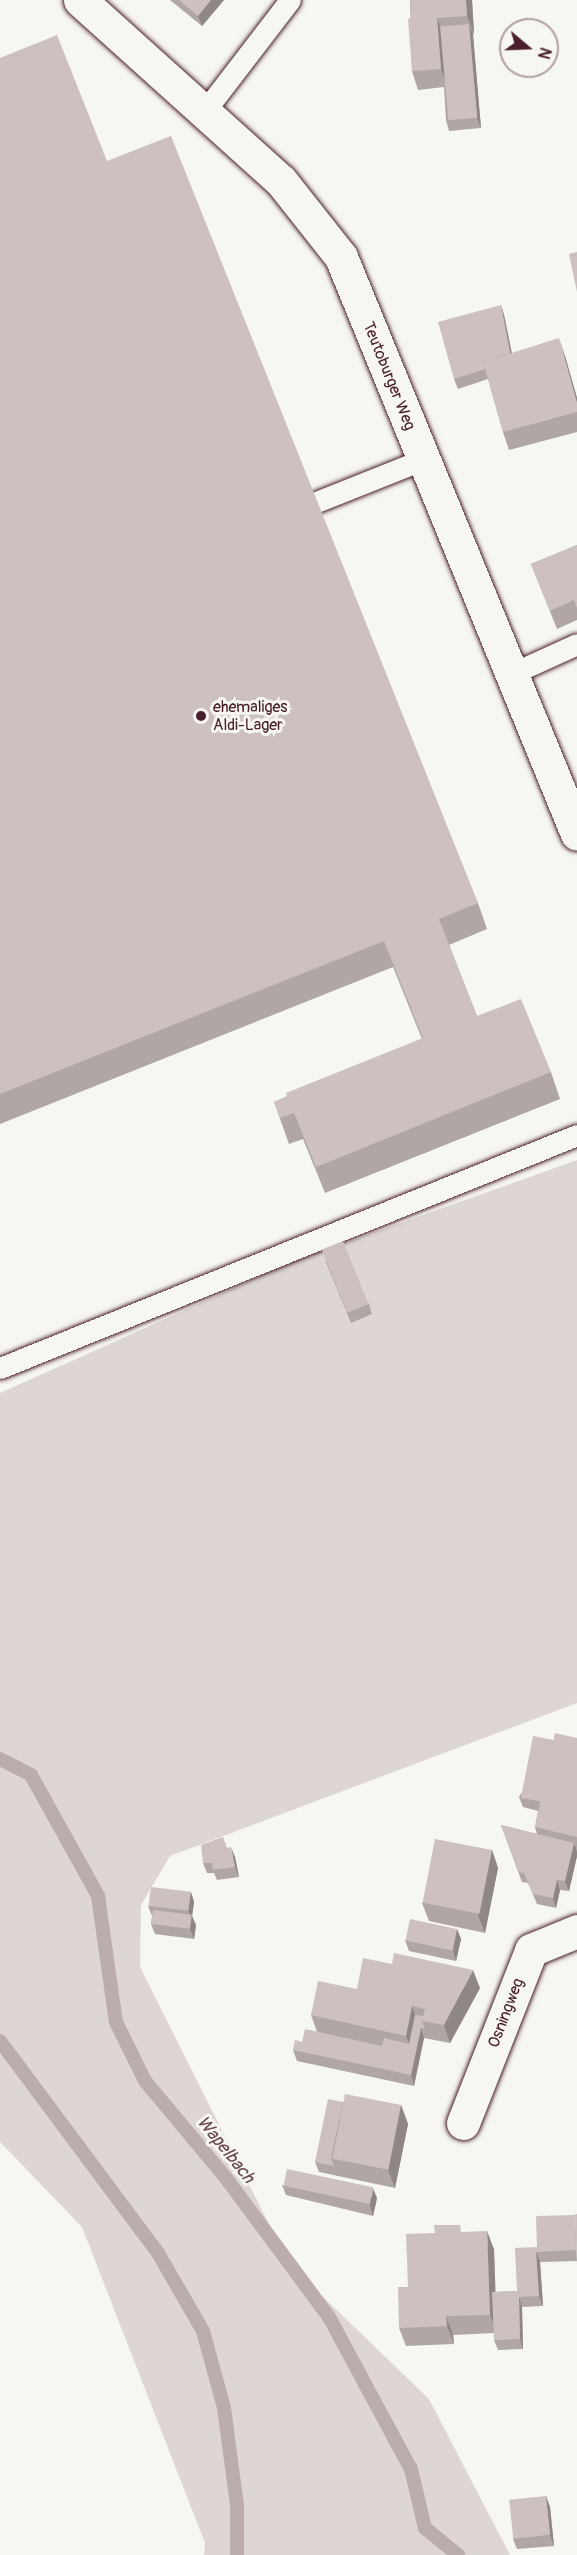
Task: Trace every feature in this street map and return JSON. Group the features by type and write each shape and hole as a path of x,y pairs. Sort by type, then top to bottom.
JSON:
{"street":[{"name":"Teutoburger Weg","path":"80,0 281,181 341,257 577,831"},
{"name":"Osningweg","path":"463,2123 531,1950 577,1930"}],"lane":[{"path":"204,111 290,0"},
{"path":"316,502 424,459"},
{"path":"511,674 577,644"},
{"path":"0,1368 577,1135"}],"shaded area":[{"path":"577,1160 577,1703 170,1856 141,1905 140,1967 289,2264 429,2399 510,2555 204,2555 205,2543 82,2227 0,2142 0,1393 297,1260"}],"building":[{"path":"179,0 211,0 198,16"},
{"path":"410,0 466,0 467,16 437,18 441,69 412,71 408,19 411,18"},
{"path":"469,24 477,118 448,120 440,27"},
{"name":"ehemaliges Aldi-Lager","path":"57,35 107,161 171,136 478,903 439,919 477,1016 521,999 551,1072 316,1167 294,1113 280,1118 274,1102 287,1096 286,1093 423,1038 384,941 0,1094 0,58"},
{"path":"577,252 577,292 569,254"},
{"path":"501,305 510,353 483,362 485,369 454,379 438,322"},
{"path":"559,338 577,403 577,412 503,432 483,362"},
{"path":"577,545 577,608 574,600 550,611 531,564"},
{"path":"343,1241 368,1304 347,1313 322,1250"},
{"path":"555,1733 577,1738 577,1837 535,1827"},
{"path":"533,1736 554,1740 542,1802 521,1798"},
{"path":"501,1825 574,1843 565,1881 557,1880 553,1898 533,1894 524,1873 519,1872"},
{"path":"223,1837 227,1848 231,1847 235,1867 213,1870 212,1863 203,1863 201,1845"},
{"path":"435,1839 492,1850 480,1914 423,1903"},
{"path":"151,1887 191,1892 188,1911 149,1906"},
{"path":"153,1910 192,1915 190,1929 151,1924"},
{"path":"410,1919 457,1929 452,1950 405,1941"},
{"path":"394,1953 473,1970 444,2025 422,2021 425,2009 412,2006 406,2036 311,2015 318,1981 357,1989 363,1958 392,1964"},
{"path":"415,2015 423,2016 425,2029 421,2028 411,2075 293,2050 295,2040 302,2042 305,2029 382,2046 384,2038 409,2044"},
{"path":"345,2094 401,2105 388,2170 332,2159"},
{"path":"328,2099 343,2102 331,2158 334,2166 315,2162"},
{"path":"287,2169 373,2187 370,2204 283,2186"},
{"path":"575,2214 577,2214 577,2265"},
{"path":"575,2215 576,2250 536,2252 539,2296 519,2297 520,2339 494,2340 492,2292 517,2291 515,2248 537,2247 536,2216"},
{"path":"434,2225 460,2225 461,2232 487,2231 490,2315 446,2316 447,2326 399,2328 398,2287 408,2287 406,2234 435,2233"},
{"path":"546,2496 550,2535 513,2539 509,2500"}],"waterway":[{"name":"Wapelbach","path":"0,1759 31,1775 98,1896 116,2022 145,2081 226,2178 329,2317 411,2469 425,2528 458,2555"},
{"name":"Wapelbach","path":"0,2041 158,2253 203,2331 224,2408 237,2506 237,2555"}],"place":[{"name":"ehemaliges Aldi-Lager","path":"201,716"}]}
